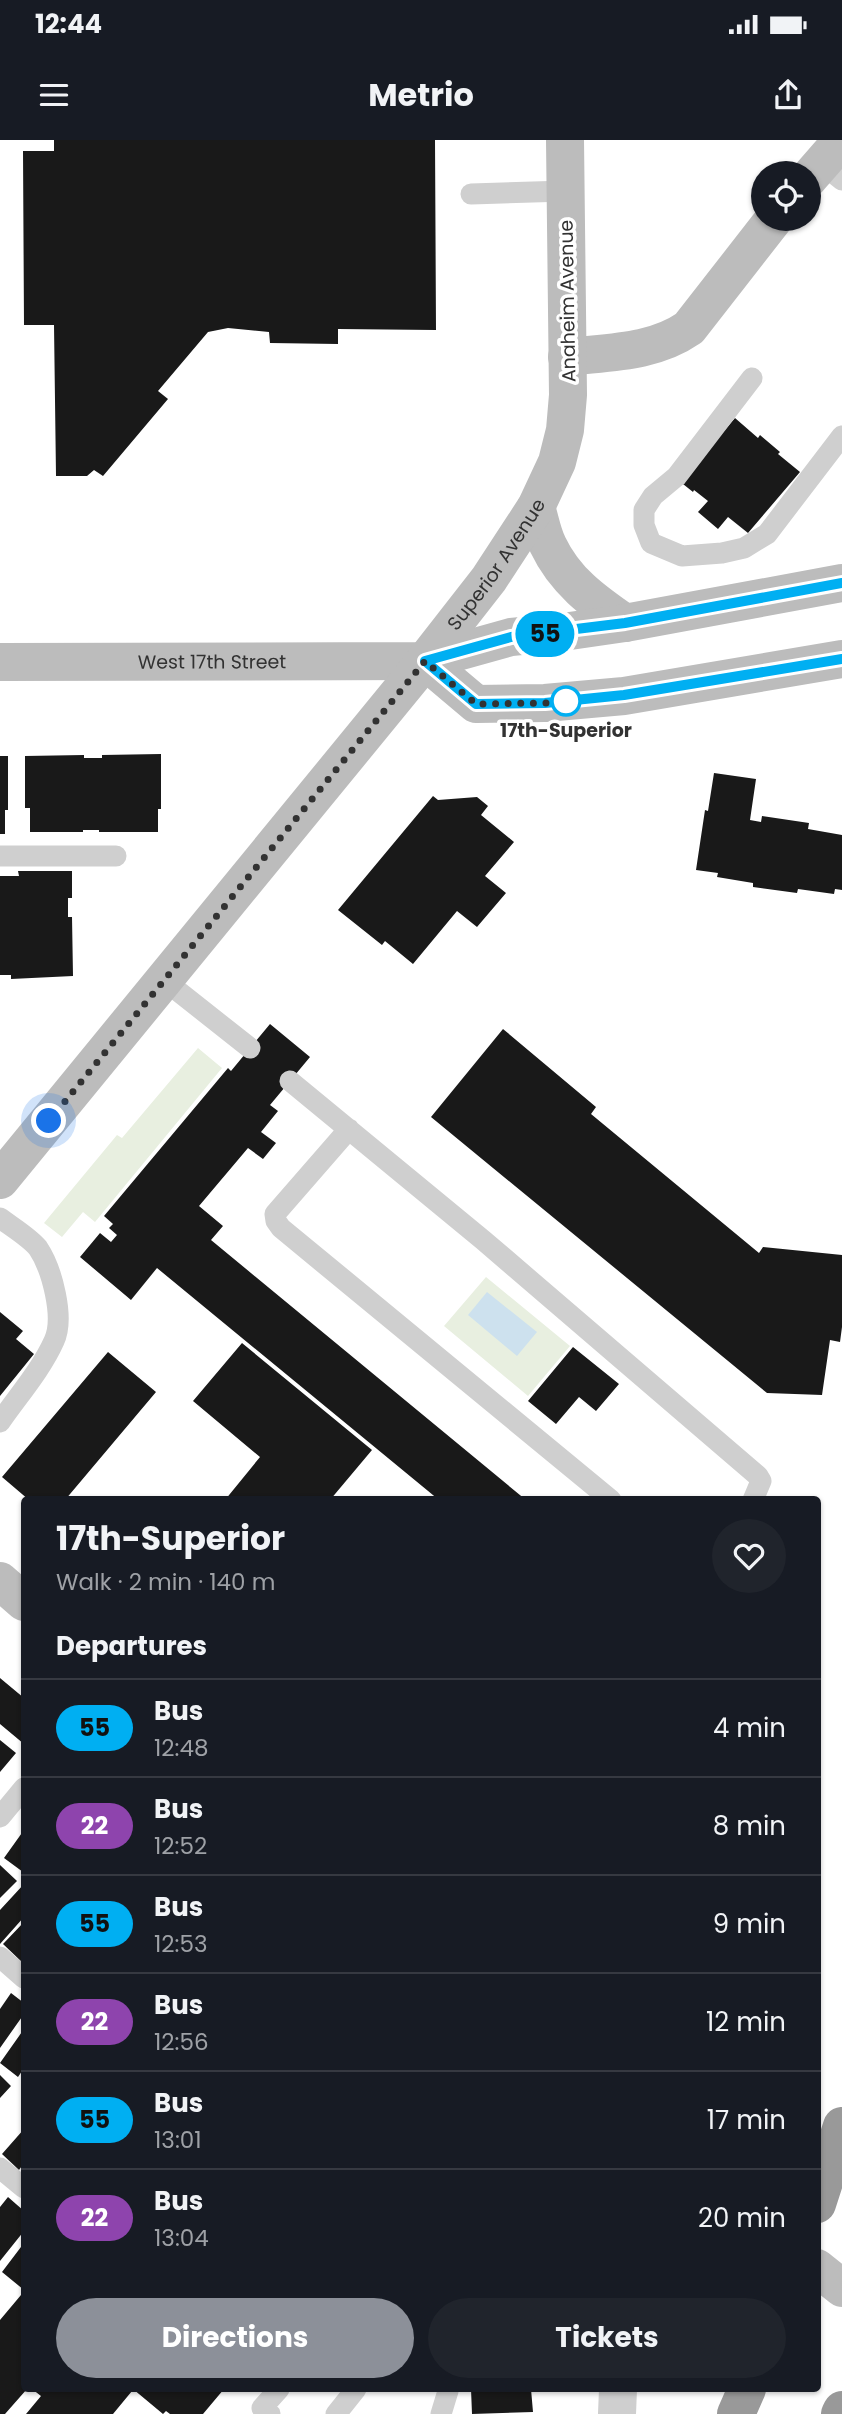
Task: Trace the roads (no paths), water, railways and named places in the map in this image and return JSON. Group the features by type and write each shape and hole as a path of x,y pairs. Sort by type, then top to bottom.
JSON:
{"highway":[{"path":"821,2192 842,2126"},
{"path":"736,2414 746,2392"}],"main road":[{"name":"Anaheim Avenue","path":"557,461 565,430 568,395 565,140"},
{"path":"567,357 639,349 659,345 676,337 689,328 765,231"},
{"name":"Superior Avenue","path":"5,1166 164,980 425,661 489,579 536,507 557,461"},
{"path":"536,507 547,544 566,576 588,598 625,623"},
{"name":"West 17th Street","path":"0,662 425,661 511,637 625,623 842,583"},
{"path":"425,661 476,704 490,704 545,703 624,695 842,659"},
{"path":"0,1581 21,1599"},
{"path":"821,2271 842,2288"}],"street":[{"path":"617,2414 618,2392"}],"lane":[{"path":"471,194 566,191"},
{"path":"752,378 677,476 653,496 643,510 643,526 651,543 682,556 723,553 744,548 767,534 842,436"},
{"path":"0,856 116,856"},
{"path":"164,980 250,1048"},
{"path":"290,1081 758,1476 761,1481 754,1496"},
{"path":"349,1129 275,1214 276,1222 606,1496"},
{"path":"0,1218 37,1247 57,1296 55,1339 0,1422"},
{"path":"0,1817 21,1792"},
{"path":"0,1957 21,1975"},
{"path":"0,2168 21,2186"},
{"path":"270,2414 262,2408 276,2392"},
{"path":"336,2414 354,2392"},
{"path":"441,2414 448,2392"}],"water":[{"path":"487,1292 537,1332 517,1356 468,1315"}],"place":[{"name":"17th-Superior","path":"566,701"}]}
